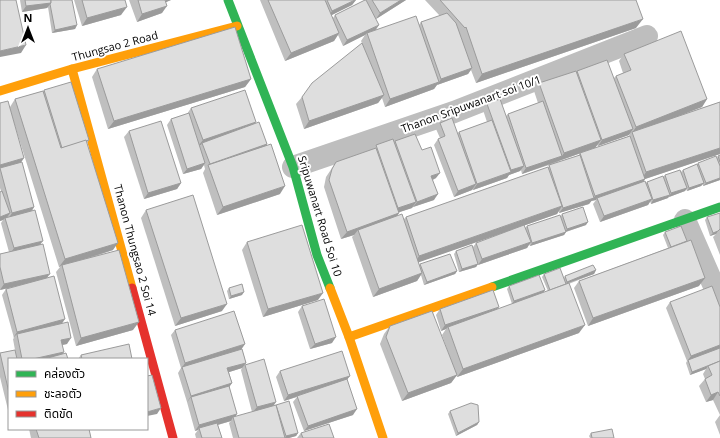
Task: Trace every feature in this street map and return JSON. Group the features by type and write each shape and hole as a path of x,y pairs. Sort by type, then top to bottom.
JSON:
{"street":[{"name":"Sripuwanart Road Soi 10","path":"228,0 293,167 317,255 349,337 383,438"},
{"name":"Thungsao 2 Road","path":"0,91 72,69 237,26"},
{"name":"Thanon Sripuwanart soi 10/1","path":"293,167 454,112 647,36"},
{"name":"Thanon Thungsao 2 Soi 14","path":"72,69 173,438"},
{"path":"349,337 720,207"},
{"path":"685,220 720,300"}],"building":[{"path":"0,0 16,0 26,45 0,51"},
{"path":"25,0 51,0 51,3 26,6"},
{"path":"51,0 72,0 77,25 55,30 50,4"},
{"path":"82,0 125,0 127,7 87,18"},
{"path":"138,0 165,0 167,6 142,14"},
{"path":"268,0 325,0 339,33 291,53"},
{"path":"327,0 355,0 332,11"},
{"path":"365,0 379,25 347,40 335,15"},
{"path":"372,0 401,0 380,13"},
{"path":"440,0 636,0 643,19 482,74 466,27 465,28"},
{"path":"447,13 456,23 472,68 441,79 421,22"},
{"path":"416,16 439,82 390,99 367,33"},
{"path":"235,27 251,79 114,121 97,69"},
{"path":"681,31 707,99 636,127 616,76 631,70 624,54"},
{"path":"362,43 384,95 309,121 302,97 312,83"},
{"path":"607,60 633,129 602,140 577,71"},
{"path":"576,71 601,140 564,153 539,83"},
{"path":"71,82 89,140 62,148 44,90"},
{"path":"245,90 256,122 203,140 191,108"},
{"path":"43,91 61,148 86,140 118,243 65,259 15,99"},
{"path":"500,99 524,166 511,170 487,104"},
{"path":"8,101 24,158 0,165 0,103"},
{"path":"543,101 562,156 526,168 508,114"},
{"path":"720,102 720,148 646,172 632,132"},
{"path":"189,113 205,163 187,169 171,119"},
{"path":"452,118 476,184 458,191 438,139 445,136 440,123"},
{"path":"492,120 511,172 477,184 459,132"},
{"path":"161,121 181,183 148,193 129,131"},
{"path":"259,122 267,144 210,164 202,143"},
{"path":"415,134 422,150 431,147 440,173 431,176 438,194 417,202 395,141"},
{"path":"630,136 645,179 595,196 580,153"},
{"path":"393,139 416,202 398,208 376,145"},
{"path":"271,144 285,186 223,207 208,165"},
{"path":"376,148 399,213 347,232 329,180 332,169 336,162"},
{"path":"580,155 594,198 563,208 549,165"},
{"path":"716,156 720,166 720,178 706,183 698,163"},
{"path":"22,162 34,207 12,213 0,168"},
{"path":"697,164 704,183 689,188 683,170"},
{"path":"548,167 562,206 419,256 406,217"},
{"path":"680,170 687,188 671,193 665,175"},
{"path":"663,176 670,195 653,200 647,182"},
{"path":"645,181 652,199 604,216 597,198"},
{"path":"2,191 10,213 0,217 0,192"},
{"path":"193,195 227,304 181,318 146,210"},
{"path":"583,207 588,222 567,229 562,214"},
{"path":"35,210 43,241 14,248 5,218"},
{"path":"720,213 720,229 713,233 707,217"},
{"path":"402,214 422,273 379,289 358,230"},
{"path":"560,215 566,232 532,243 527,226"},
{"path":"302,225 323,293 268,309 247,242"},
{"path":"524,225 531,242 482,259 476,243"},
{"path":"681,226 687,241 671,247 665,232"},
{"path":"691,240 705,278 593,318 579,281"},
{"path":"43,244 50,274 4,284 0,267 0,254"},
{"path":"472,245 478,264 462,269 456,251"},
{"path":"119,250 139,322 81,338 62,265"},
{"path":"450,254 457,271 427,282 420,264"},
{"path":"593,265 596,270 567,282 565,276"},
{"path":"560,268 566,284 550,290 544,274"},
{"path":"539,275 545,290 514,301 509,286"},
{"path":"54,276 65,319 17,332 6,289"},
{"path":"569,283 585,325 463,369 448,327"},
{"path":"242,284 244,292 231,296 229,288"},
{"path":"712,286 720,307 720,345 691,356 670,302"},
{"path":"493,290 499,307 445,325 440,309"},
{"path":"324,299 336,337 315,344 302,306"},
{"path":"234,311 245,344 185,363 175,330"},
{"path":"432,311 457,375 408,393 386,337 390,326"},
{"path":"68,322 71,338 61,340 64,352 37,358 22,358 17,334"},
{"path":"129,344 132,358 82,358 81,355"},
{"path":"720,348 720,361 692,372 688,360"},
{"path":"242,349 246,363 227,368 232,383 191,396 182,367"},
{"path":"15,350 17,358 8,358 8,389 0,353"},
{"path":"342,351 350,376 288,395 280,371"},
{"path":"66,353 68,358 48,358"},
{"path":"264,359 276,402 257,407 245,365"},
{"path":"720,361 720,396 718,392 711,395 705,379 712,375 708,366"},
{"path":"152,375 161,408 148,412 148,376"},
{"path":"347,379 357,409 308,426 297,396"},
{"path":"229,386 237,414 199,425 191,397"},
{"path":"289,401 298,433 286,436 276,405"},
{"path":"471,403 478,405 479,422 458,433 450,411"},
{"path":"276,405 285,438 239,438 233,417"},
{"path":"217,423 222,438 202,438 199,428"},
{"path":"329,424 334,438 303,438 301,433"},
{"path":"612,429 614,438 592,438 591,433"},
{"path":"36,430 89,430 91,438 39,438"}],"traffic: fast":[{"path":"228,0 293,167 317,255 330,288"},
{"path":"492,287 720,207"}],"traffic: slow":[{"path":"0,91 72,69 237,26"},
{"path":"72,69 132,288"},
{"path":"349,337 492,287"},
{"path":"330,288 349,337 383,438"}],"traffic: jam":[{"path":"132,288 173,438"}]}
